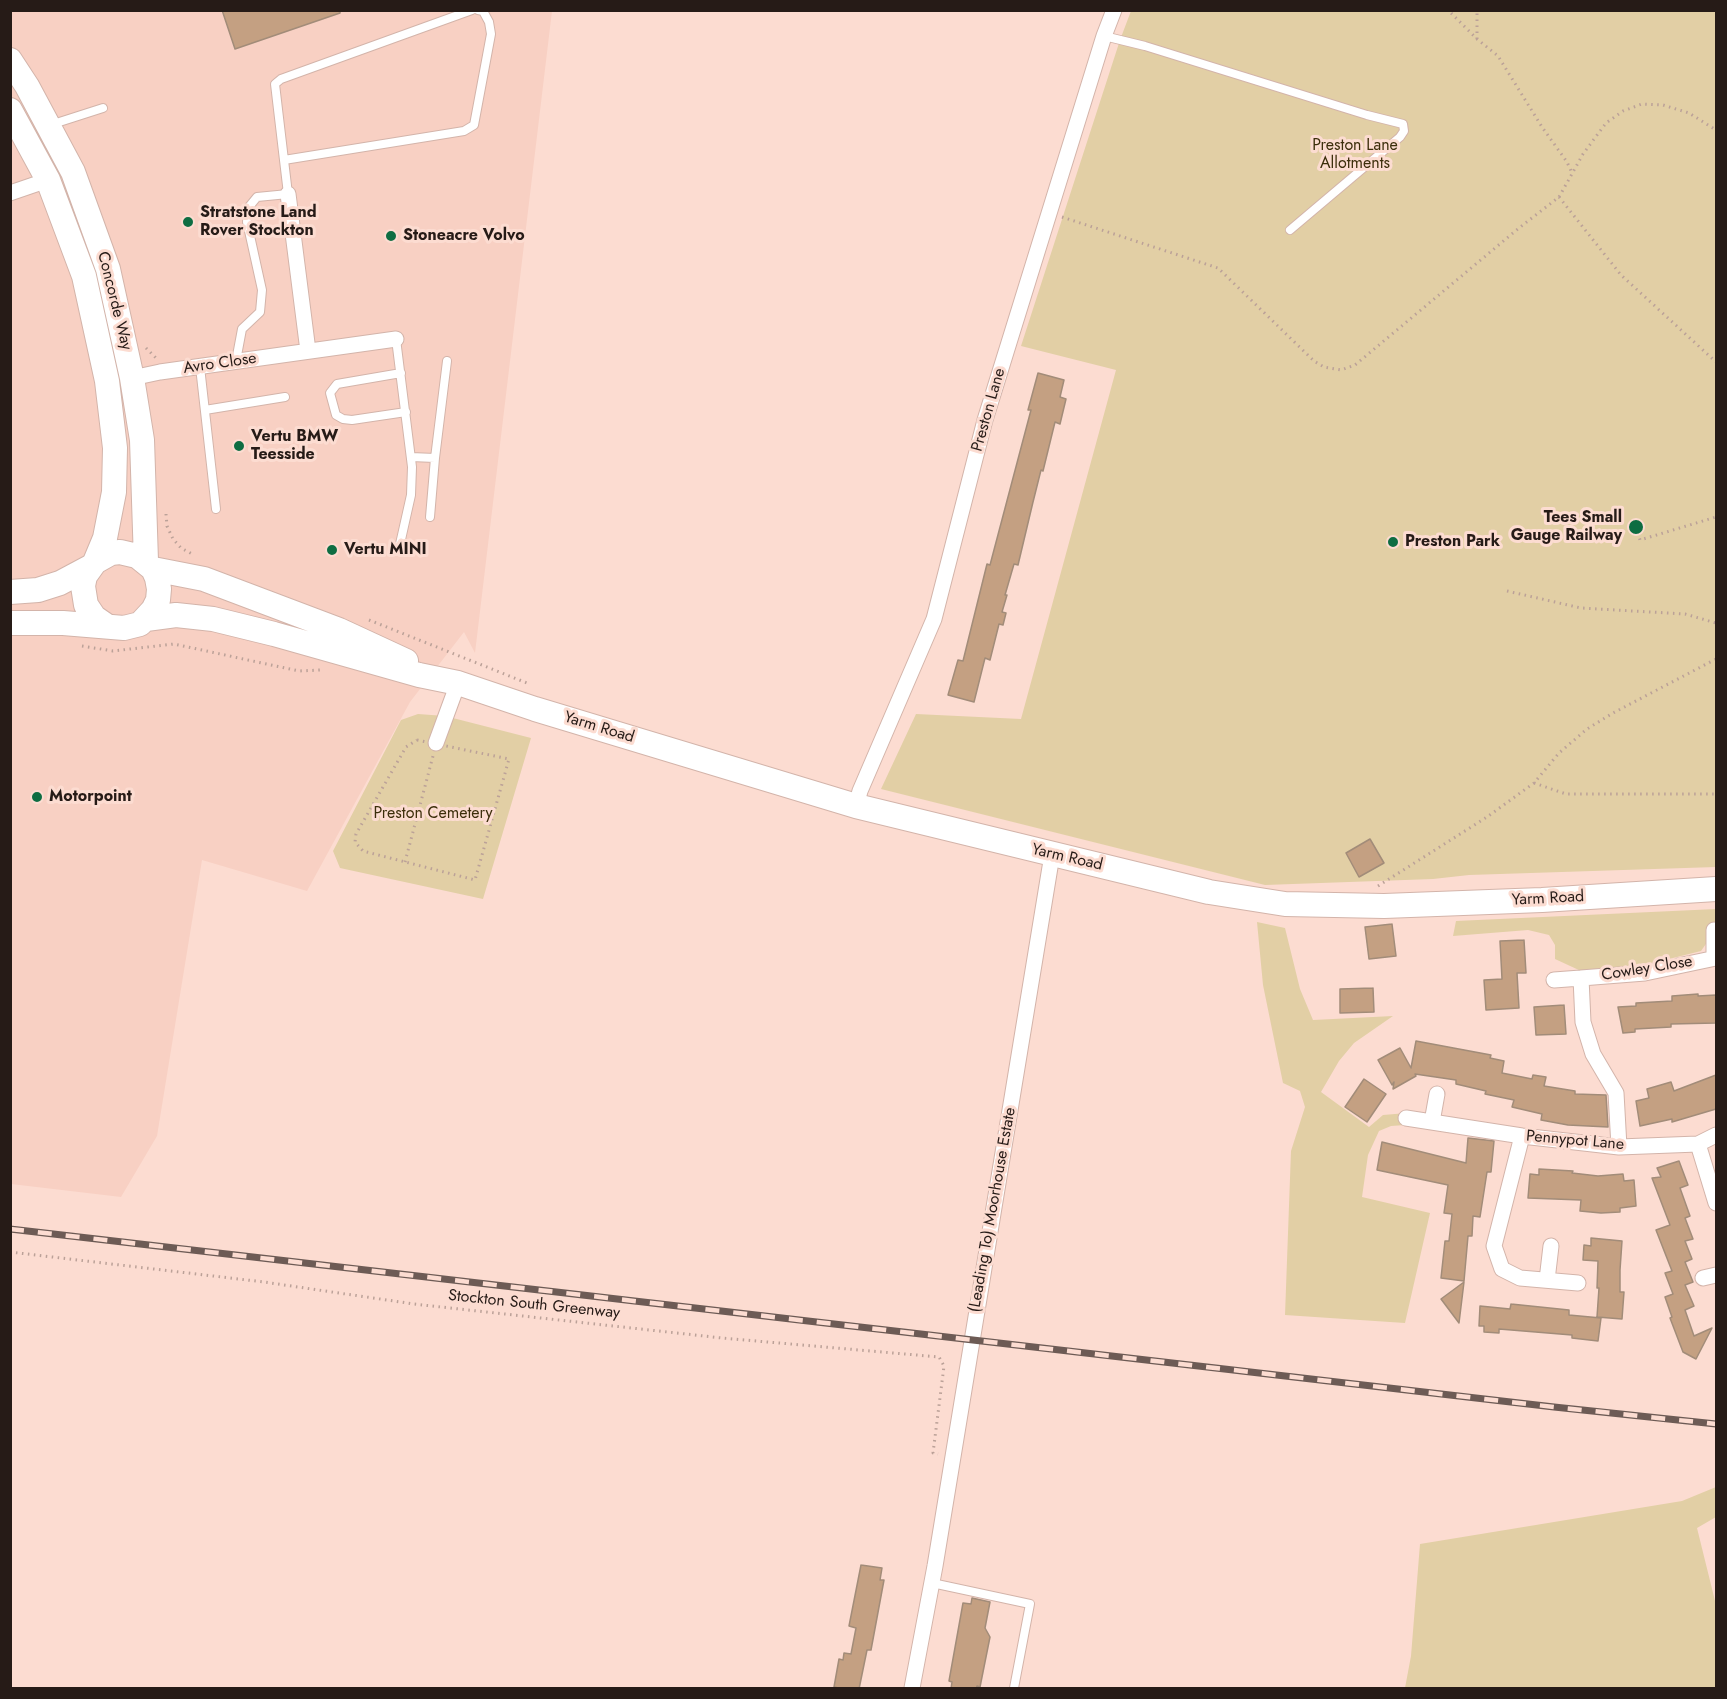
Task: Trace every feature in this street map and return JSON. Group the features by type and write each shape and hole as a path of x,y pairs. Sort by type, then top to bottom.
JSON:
{"main road":[{"name":"Concorde Way","path":"10,60 73,172 108,269 132,378 142,440 149,565"},
{"name":"Concorde Way","path":"10,110 48,180 84,276 107,381 115,448 114,492 105,538 93,565"},
{"path":"10,592 38,590 60,583 93,565 102,557 120,552 137,556 149,565 157,578 158,600 153,610 140,624 124,628 63,623 10,623"},
{"path":"93,565 83,586 83,596 91,614 107,626"},
{"path":"149,565 215,583 375,645 448,680"},
{"path":"146,619 176,615 213,620 419,675 448,680"},
{"name":"Yarm Road","path":"448,680 535,709 856,806 1209,892 1285,904 1384,906 1542,900 1716,889"}],"street":[{"name":"Preston Lane","path":"856,806 860,791 934,619 985,420 1114,10"},
{"path":"10,194 48,180"},
{"path":"288,194 308,351"},
{"name":"Avro Close","path":"132,378 160,372 396,339"},
{"path":"436,743 448,680"},
{"name":"(Leading To) Moorhouse Estate","path":"912,1689 935,1566 1052,855"},
{"name":"Cowley Close","path":"1554,980 1646,973 1715,958 1714,930"},
{"name":"Cowley Close","path":"1581,978 1583,1022 1593,1054 1616,1094 1619,1147"},
{"path":"1432,1122 1437,1094"},
{"name":"Pennypot Lane","path":"1407,1118 1522,1136 1619,1147 1698,1144 1716,1135"},
{"path":"1522,1136 1494,1246 1502,1269 1520,1278 1578,1283"},
{"path":"1698,1144 1716,1203"},
{"path":"1547,1280 1551,1246"}],"lane":[{"path":"235,362 242,329 260,312 262,290 248,222 248,208 257,198 288,194 274,84 281,79 472,10"},
{"path":"284,160 464,131 474,125 491,34 489,22 483,11 478,10"},
{"path":"1104,36 1403,124 1404,130 1400,137 1290,230"},
{"path":"49,126 103,108"},
{"path":"396,339 411,457 411,495 400,544"},
{"path":"430,517 447,361"},
{"path":"200,368 216,509"},
{"path":"401,373 337,384 330,393 336,415 343,419 352,420 406,412"},
{"path":"205,410 285,396"},
{"path":"411,457 435,458"},
{"path":"932,1583 1030,1604 1014,1689"}],"path":[{"path":"1446,10 1498,56 1572,173"},
{"path":"1477,10 1477,39"},
{"path":"1049,212 1218,268 1314,361 1324,367 1341,370 1355,365 1559,197 1582,154 1606,123 1623,111 1642,104 1663,105 1689,113 1716,130"},
{"path":"1559,197 1621,275 1716,362"},
{"path":"140,342 157,358 160,372"},
{"path":"165,505 167,526 172,539 181,548 202,560"},
{"path":"1636,527 1640,540 1716,518"},
{"path":"1507,591 1581,608 1685,614 1716,623"},
{"path":"364,618 534,686"},
{"path":"74,645 113,651 174,644 298,670 320,669 331,672"},
{"path":"1378,886 1487,817 1534,783 1559,753 1587,729 1612,713 1716,659"},
{"path":"417,740 436,743 509,759 475,880 363,851 355,842 356,834 406,747 417,740"},
{"path":"405,862 436,743"},
{"path":"1534,783 1566,794 1716,794"},
{"name":"Stockton South Greenway","path":"10,1252 264,1282 414,1304 722,1338 939,1357 944,1366 933,1454 951,1458"}],"shaded area":[{"path":"11,11 552,11 475,653 464,632 410,702 307,891 202,860 157,1136 121,1197 11,1184"}],"green space":[{"name":"Preston Park","path":"1131,11 1716,11 1716,867 1469,875 1433,879 1265,885 881,789 916,714 1021,719 1116,370 1021,346"},
{"name":"Preston Cemetery","path":"418,714 445,716 531,738 483,899 340,868 333,851 401,720"},
{"path":"1716,909 1716,924 1708,924 1708,941 1701,951 1629,969 1581,971 1555,959 1555,945 1549,935 1528,930 1453,936 1456,921"},
{"path":"1257,922 1285,928 1300,989 1313,1020 1393,1016 1354,1043 1339,1061 1321,1092 1369,1127 1383,1115 1407,1113 1405,1125 1391,1126 1379,1131 1368,1155 1362,1197 1430,1213 1405,1323 1285,1315 1291,1151 1305,1107 1300,1091 1283,1083 1263,985"},
{"path":"1716,1487 1716,1517 1697,1528 1716,1605 1716,1688 1405,1688 1411,1656 1420,1544 1682,1501"}],"building":[{"path":"222,10 340,10 340,13 235,49"},
{"path":"1038,373 1064,380 1060,397 1066,399 1060,424 1055,422 1018,565 1014,564 1005,595 1007,595 1002,612 1006,613 1003,625 999,624 990,660 985,658 974,702 948,695 958,660 963,661 987,564 990,565 1031,410 1028,410"},
{"path":"1370,839 1384,863 1359,877 1346,853"},
{"path":"1392,924 1396,956 1369,959 1365,927"},
{"path":"1524,940 1526,973 1517,973 1519,1008 1486,1010 1484,980 1502,979 1500,941"},
{"path":"1373,988 1374,1012 1340,1013 1340,989"},
{"path":"1698,994 1698,996 1716,995 1716,1023 1671,1024 1671,1027 1635,1029 1635,1032 1623,1033 1618,1007 1636,1006 1636,1003 1672,1001 1672,996"},
{"path":"1564,1005 1566,1034 1536,1035 1534,1007"},
{"path":"1416,1041 1491,1055 1490,1058 1504,1061 1502,1073 1532,1079 1533,1075 1546,1077 1544,1086 1575,1091 1575,1094 1606,1095 1608,1127 1568,1125 1541,1120 1542,1114 1512,1107 1514,1100 1485,1094 1486,1091 1456,1084 1456,1080 1415,1074 1416,1076 1393,1089 1394,1082 1392,1085 1378,1060 1400,1048 1411,1068"},
{"path":"1716,1075 1716,1109 1672,1122 1672,1119 1640,1126 1636,1101 1649,1098 1647,1089 1671,1082 1674,1091"},
{"path":"1364,1079 1386,1094 1367,1122 1345,1107"},
{"path":"1468,1138 1494,1141 1491,1172 1487,1172 1480,1217 1473,1216 1472,1236 1468,1236 1464,1281 1441,1278 1445,1241 1449,1241 1452,1214 1444,1213 1448,1185 1377,1170 1382,1142 1466,1163"},
{"path":"1679,1161 1688,1185 1680,1188 1690,1216 1685,1218 1693,1239 1685,1241 1692,1259 1685,1262 1693,1282 1685,1285 1694,1306 1685,1310 1694,1336 1712,1328 1696,1359 1683,1352 1670,1318 1672,1317 1665,1297 1673,1294 1665,1273 1672,1271 1656,1230 1670,1225 1652,1178 1661,1177 1657,1168"},
{"path":"1539,1169 1573,1171 1572,1173 1598,1176 1623,1174 1624,1181 1634,1180 1636,1206 1620,1208 1620,1212 1601,1213 1580,1211 1581,1200 1528,1198 1530,1174 1539,1175"},
{"path":"1591,1238 1622,1241 1620,1292 1624,1292 1622,1319 1597,1317 1598,1261 1583,1260 1584,1245 1591,1246"},
{"path":"1464,1282 1459,1323 1441,1299"},
{"path":"1511,1304 1569,1310 1569,1315 1601,1318 1598,1341 1572,1338 1572,1335 1499,1329 1499,1333 1484,1332 1484,1326 1479,1326 1480,1306 1510,1309"},
{"path":"861,1565 882,1568 880,1580 884,1580 871,1650 867,1650 859,1689 843,1689 834,1687 839,1659 843,1660 844,1653 851,1654 856,1628 849,1626"},
{"path":"972,1598 990,1602 985,1628 990,1637 980,1687 951,1689 952,1682 949,1681 963,1603 971,1604"}],"railway":[{"path":"10,1229 1716,1424"}],"place":[{"name":"Stratstone Land Rover Stockton","path":"188,222"},
{"name":"Stoneacre Volvo","path":"391,236"},
{"name":"Vertu BMW Teesside","path":"239,446"},
{"name":"Tees Small Gauge Railway","path":"1636,527"},
{"name":"Preston Park","path":"1393,542"},
{"name":"Vertu MINI","path":"332,550"},
{"name":"Motorpoint","path":"37,797"}],"park label":[{"name":"Preston Lane Allotments","path":"1355,155"}]}
